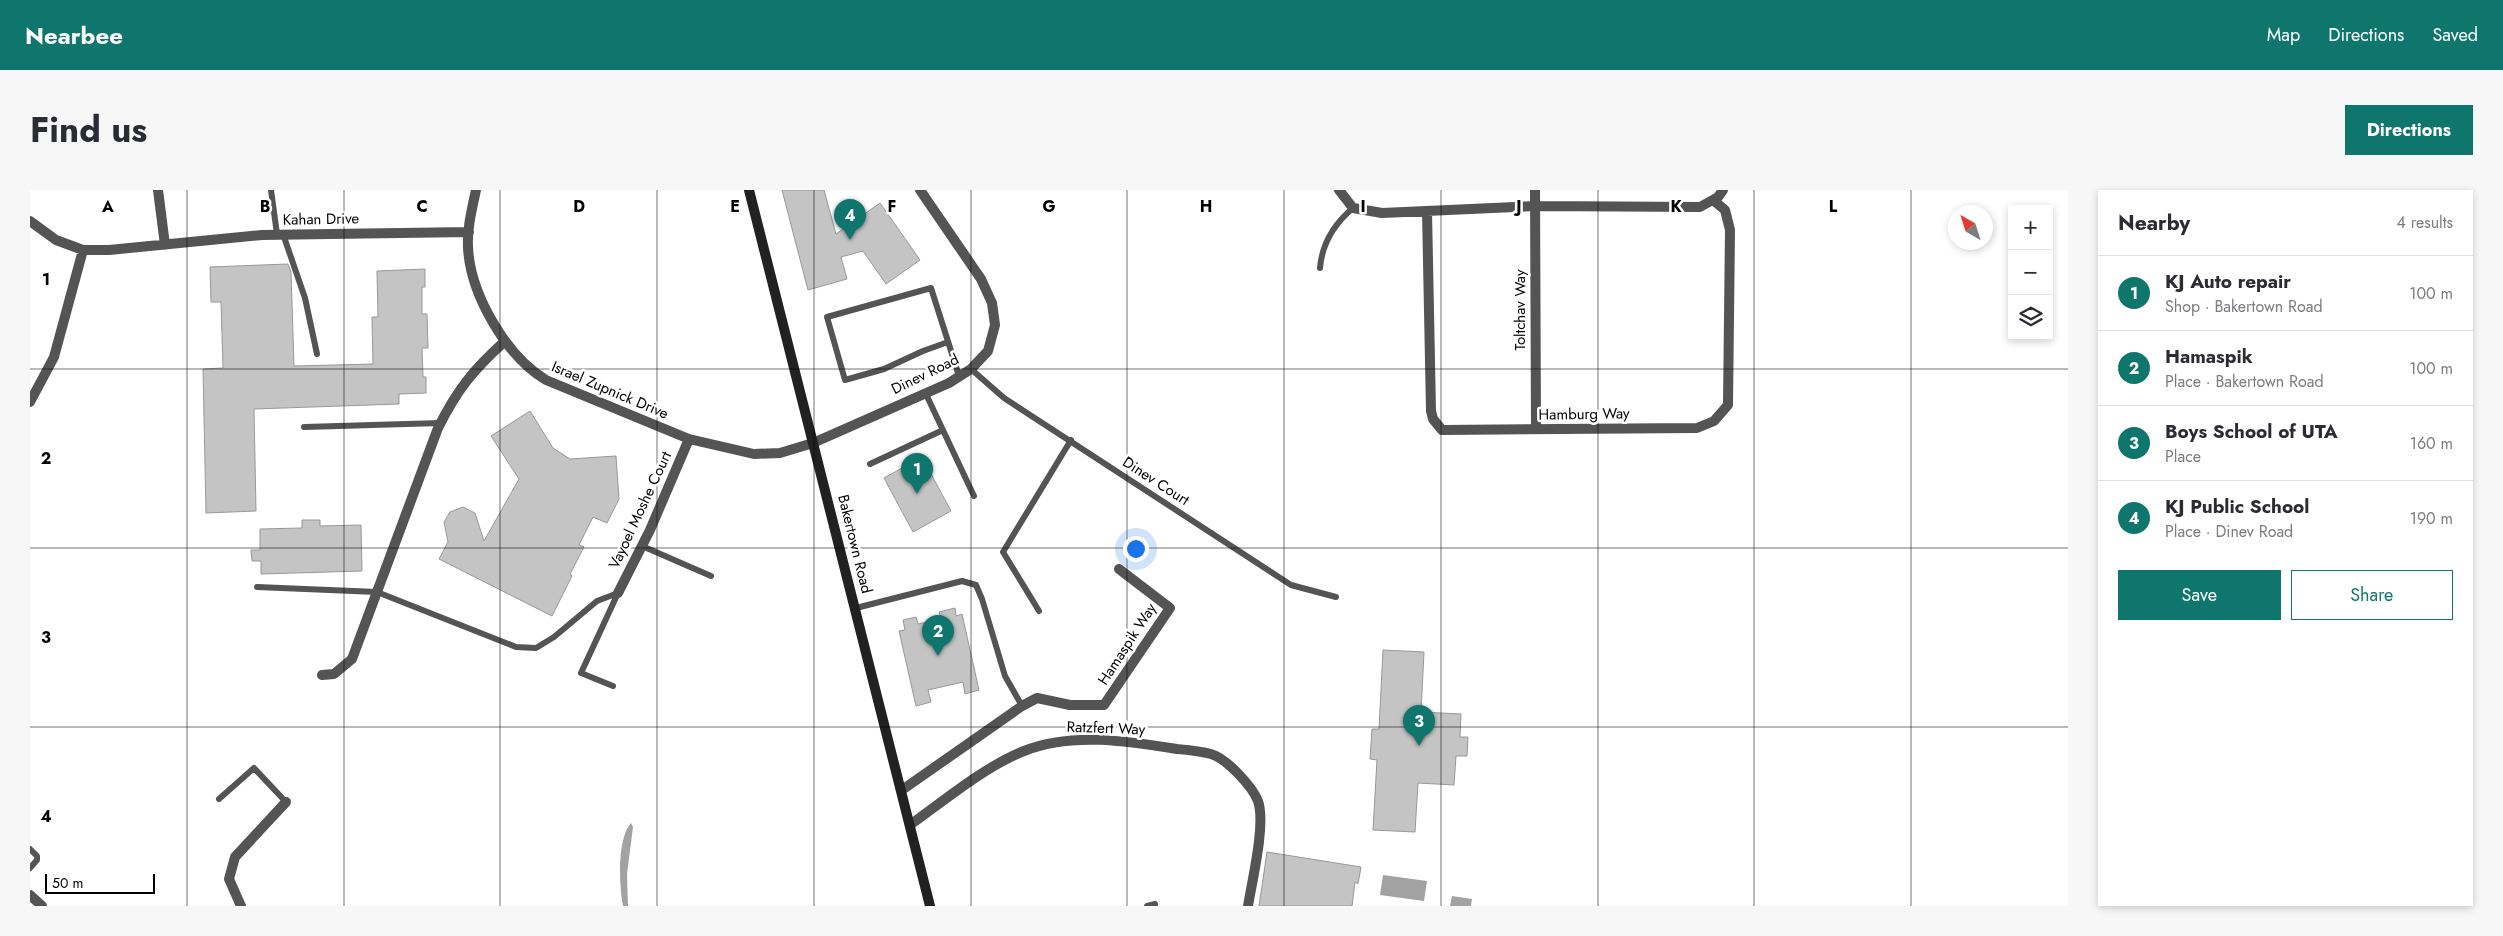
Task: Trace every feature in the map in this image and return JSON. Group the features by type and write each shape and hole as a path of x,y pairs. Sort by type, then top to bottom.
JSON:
{"street":[{"path":"158,190 165,245"},
{"name":"Israel Zupnick Drive","path":"476,190 468,248 473,276 493,323 504,342 531,371 546,380 689,439 754,454 780,453 813,443"},
{"name":"Bakertown Road","path":"750,190 930,906"},
{"name":"Dinev Road","path":"813,443 949,383 971,369 988,351 995,326 992,303 981,279 920,190"},
{"path":"1339,190 1353,208 1382,213 1535,206 1700,207 1718,197 1723,190"},
{"name":"Toltchav Way","path":"1534,190 1536,429"},
{"name":"Hamburg Way","path":"1428,211 1433,418 1442,430 1697,428 1714,420 1727,410 1730,362 1730,230 1725,210 1713,200"},
{"path":"30,221 56,240 83,250 54,357 30,402"},
{"name":"Kahan Drive","path":"83,250 109,250 280,234 469,232"},
{"path":"322,676 334,674 352,658 359,645 441,423 456,394 479,364 504,342"},
{"name":"Vayoel Moshe Court","path":"618,593 642,546 689,439"},
{"name":"Hamaspik Way","path":"902,790 1022,706 1037,698 1070,705 1104,706 1170,608 1119,569"},
{"name":"Ratzfert Way","path":"910,825 1000,762 1025,751 1066,741 1140,742 1212,754 1247,784 1258,801 1261,817 1248,906"},
{"path":"241,906 229,879 235,857 286,802"},
{"path":"30,894 42,906"}],"lane":[{"path":"271,190 280,234 305,298 318,354"},
{"path":"1320,268 1322,253 1328,238 1340,219 1353,208"},
{"path":"948,342 884,369 845,380 826,317 931,288 959,376"},
{"name":"Dinev Court","path":"971,369 1004,398 1291,585 1336,597"},
{"path":"925,392 974,496"},
{"path":"304,427 441,423"},
{"path":"870,464 943,430"},
{"path":"1039,611 1003,552 1071,440"},
{"path":"642,546 712,576"},
{"path":"856,608 962,581 971,582 976,585 982,599 1005,676 1022,706"},
{"path":"257,587 377,592 516,647 536,648 554,637 597,600 618,593"},
{"path":"613,686 581,673 618,593"},
{"path":"219,799 254,768 286,802"},
{"path":"30,849 37,856 37,860 30,868"},
{"path":"1146,906 1155,904"}],"shaded area":[{"path":"631,823 633,827 627,874 628,906 623,906 620,875 621,851 626,830"},
{"path":"1383,875 1427,881 1424,901 1380,895"},
{"path":"1452,896 1472,899 1471,906 1450,906"}],"building":[{"path":"782,190 824,190 836,234 880,203 920,260 886,284 863,251 841,257 847,279 808,290"},
{"path":"288,264 291,272 294,366 373,364 372,317 378,317 377,271 425,269 425,287 422,287 422,314 427,314 428,348 422,348 423,377 426,377 426,393 399,394 399,404 254,409 256,511 206,513 203,369 223,368 221,302 211,302 210,267"},
{"path":"530,411 553,448 570,459 616,456 619,499 607,523 593,517 579,545 584,547 570,574 572,576 552,616 439,559 448,542 444,522 450,512 463,507 475,513 484,541 519,479 491,436"},
{"path":"922,457 951,511 913,532 884,478"},
{"path":"302,520 320,520 320,526 361,525 362,571 261,574 261,561 252,561 251,550 260,550 260,529 302,528"},
{"path":"955,608 956,616 962,614 979,690 965,694 963,682 928,690 931,702 916,706 899,631 905,630 903,620 916,617 918,624 941,619 939,612"},
{"path":"1383,650 1424,652 1421,712 1461,714 1460,737 1468,737 1467,756 1456,756 1454,785 1418,783 1415,832 1373,830 1377,760 1370,759 1372,729 1379,729"},
{"path":"1267,852 1361,867 1358,884 1355,882 1352,906 1259,906"}],"place":[{"name":"KJ Public School","path":"850,240"},
{"name":"KJ Auto repair","path":"917,494"},
{"name":"Hamaspik","path":"938,656"},
{"name":"Boys School of UTA","path":"1419,746"}]}
